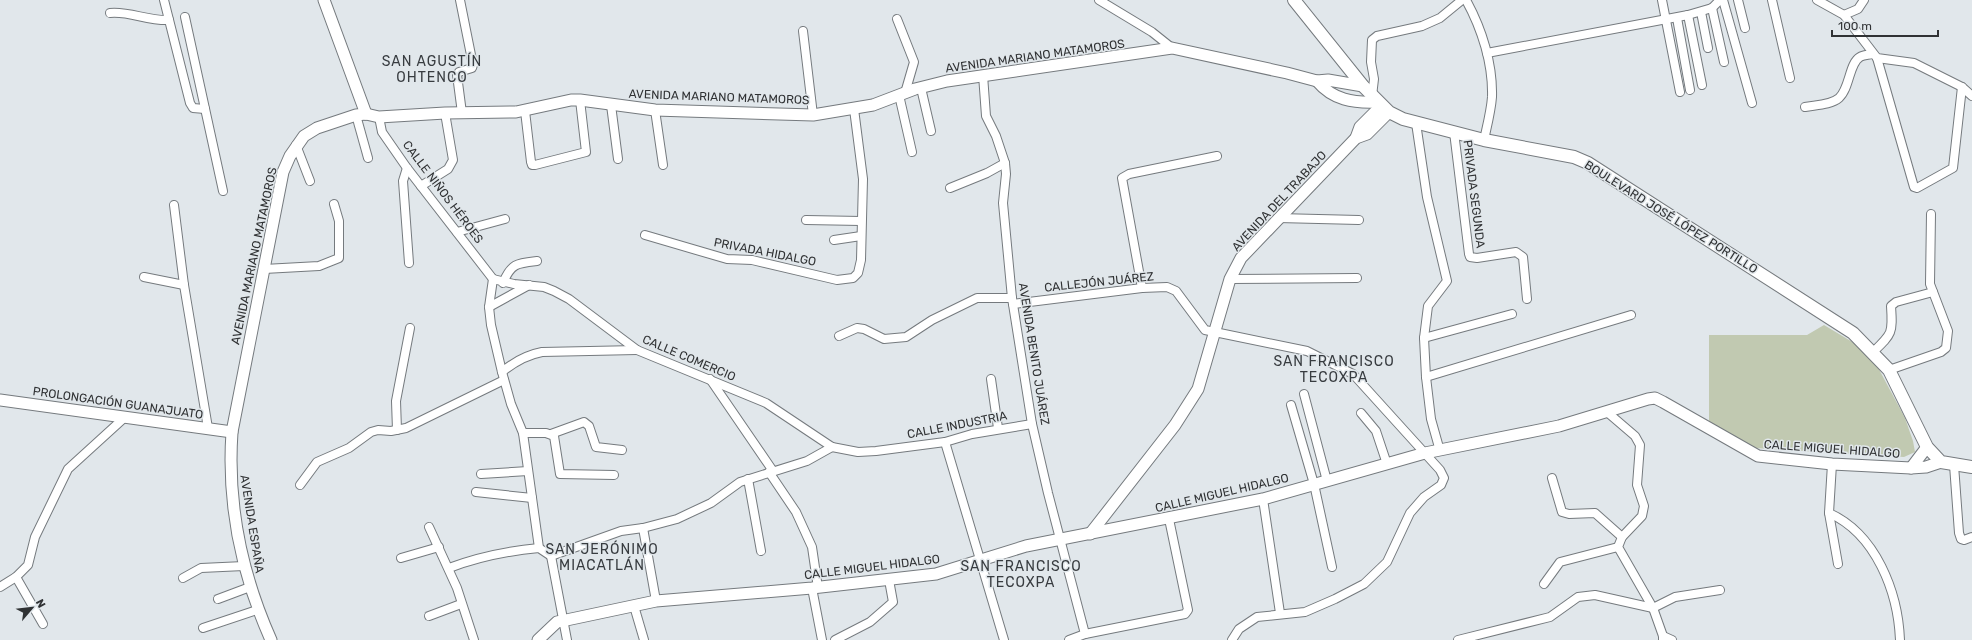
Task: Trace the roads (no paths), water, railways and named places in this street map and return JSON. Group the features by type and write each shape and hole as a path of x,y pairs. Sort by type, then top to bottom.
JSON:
{"main road":[{"name":"BOULEVARD JOSÉ LÓPEZ PORTILLO","path":"1294,0 1363,86 1380,104 1416,123 1484,140 1574,157 1588,163 1853,333 1889,370 1927,447 1941,462"},
{"path":"1941,462 1972,467"}],"street":[{"path":"164,0 190,103 193,108 205,109"},
{"path":"324,0 361,114 368,158"},
{"path":"460,0 473,64 472,68 459,72 457,75 462,113"},
{"path":"1099,0 1152,32 1172,48"},
{"path":"1380,104 1371,62 1372,40 1377,36 1422,26 1440,18 1462,0"},
{"path":"1466,0 1474,15 1487,53 1491,72 1492,99 1484,140"},
{"path":"1662,0 1680,92"},
{"path":"1487,53 1688,16 1712,8 1721,0 1752,103"},
{"path":"1738,0 1745,28"},
{"path":"1772,0 1790,78"},
{"path":"1817,0 1844,15 1874,56 1914,187 1917,188 1953,168 1962,87"},
{"path":"1844,15 1858,9 1864,0"},
{"path":"1712,8 1724,62"},
{"path":"110,13 121,12 141,18 169,20"},
{"path":"1701,12 1708,48"},
{"path":"1688,16 1702,85"},
{"path":"185,17 223,191"},
{"path":"1677,18 1690,90"},
{"path":"897,19 914,62 902,94 912,152"},
{"path":"803,31 813,114"},
{"name":"AVENIDA MARIANO MATAMOROS","path":"232,432 283,172 296,145 304,136 317,128 361,114 379,117 445,113 525,111 571,100 580,100 655,110 813,114 854,109 872,105 921,88 983,75 1172,48 1287,73 1316,81 1328,80 1363,86"},
{"path":"1805,107 1832,102 1839,98 1851,76 1852,65 1859,57 1874,56 1914,63 1962,87 1972,96"},
{"name":"AVENIDA BENITO JUÁREZ","path":"983,75 986,116 996,136 1005,163 1006,174 1003,203 1012,301 1032,424 1080,637"},
{"name":"AVENIDA MARIANO MATAMOROS","path":"1316,81 1323,90 1342,100 1357,103 1380,104"},
{"path":"921,88 931,131"},
{"path":"525,111 532,165 584,153 580,100"},
{"name":"AVENIDA DEL TRABAJO","path":"1090,534 1175,425 1198,389 1230,279 1241,258 1356,138 1360,127 1380,104"},
{"path":"611,105 618,159"},
{"name":"PRIVADA HIDALGO","path":"645,235 727,259 758,261 837,280 853,278 858,273 861,260 861,158 854,109"},
{"path":"655,110 663,165"},
{"path":"421,186 448,169 453,160 445,113"},
{"name":"CALLE NIÑOS HÉROES","path":"379,117 382,132 407,168 493,279"},
{"path":"1416,123 1427,197 1447,281 1428,306 1424,338 1426,377 1431,419 1440,451"},
{"name":"PRIVADA SEGUNDA","path":"1454,132 1470,257 1477,258 1516,252 1523,257 1527,299"},
{"path":"296,145 310,181"},
{"path":"1142,288 1122,178 1129,174 1217,156"},
{"path":"950,188 987,173 1005,163"},
{"path":"407,168 403,181 409,263"},
{"path":"264,268 319,266 338,258 339,221 334,204"},
{"path":"174,205 184,285 208,428"},
{"path":"1889,370 1941,352 1946,348 1948,331 1930,284 1930,214"},
{"path":"1278,218 1359,220"},
{"path":"457,232 505,219"},
{"path":"806,220 861,221"},
{"path":"834,240 861,236"},
{"path":"504,283 507,273 513,266 538,261"},
{"path":"144,277 184,285"},
{"path":"1230,279 1357,278"},
{"path":"493,279 489,307 503,376 523,433 538,548"},
{"name":"CALLE COMERCIO","path":"493,279 504,283 544,287 568,298 636,350 766,403 832,447"},
{"path":"489,307 528,285"},
{"name":"CALLEJÓN JUÁREZ","path":"840,336 857,328 864,329 884,339 906,337 932,320 977,298 1012,301 1142,288 1167,287 1176,291 1202,328 1214,333"},
{"path":"1872,353 1889,337 1893,326 1891,306 1896,302 1933,292"},
{"path":"1424,338 1512,314"},
{"path":"1426,377 1631,315"},
{"path":"397,430 396,402 410,328"},
{"path":"1214,333 1242,337 1307,351 1353,374 1440,470 1444,478 1441,485 1424,497 1410,513 1386,562 1364,584 1335,600 1305,612 1280,613 1257,617 1238,629 1232,640"},
{"path":"300,485 312,468 322,459 349,448 371,432 406,428 503,376 513,363 530,355 542,352 636,350"},
{"path":"710,379 771,471 796,512 812,547 815,588 822,640"},
{"path":"991,379 998,428"},
{"path":"1304,394 1327,481"},
{"name":"CALLE MIGUEL HIDALGO","path":"562,621 656,601 815,588 936,574 1026,546 1169,519 1263,499 1425,453 1559,426 1607,412 1628,404 1655,398 1758,456 1832,464 1911,468 1926,467 1941,462"},
{"name":"PROLONGACIÓN GUANAJUATO","path":"0,400 232,432"},
{"path":"1291,405 1314,484 1332,567"},
{"path":"1607,412 1635,436 1640,445 1637,485 1644,506 1642,516 1622,537 1618,547"},
{"path":"1361,413 1376,431 1387,464"},
{"path":"0,587 16,577 28,565 35,537 68,469 124,418"},
{"path":"523,433 551,434 584,422 589,426 596,447 622,450"},
{"name":"CALLE INDUSTRIA","path":"832,447 858,452 945,442 998,428 1032,424"},
{"name":"AVENIDA ESPAÑA","path":"232,432 231,470 233,498 244,566 257,610 271,640"},
{"path":"551,434 555,440 560,474 614,475"},
{"path":"945,442 1004,640"},
{"path":"551,556 621,531 643,528 677,519 702,508 731,486 771,471 807,461 832,447"},
{"path":"1911,468 1927,447"},
{"path":"1832,464 1829,513 1838,564"},
{"path":"1954,465 1959,533 1961,539 1964,540 1972,537"},
{"path":"481,474 528,471"},
{"path":"1552,478 1562,512 1569,514 1595,513 1622,537"},
{"path":"748,479 761,550"},
{"path":"476,492 532,498"},
{"path":"1263,499 1280,613"},
{"path":"1829,513 1849,525 1869,545 1884,572 1894,602 1900,640"},
{"path":"1069,640 1185,614 1188,610 1169,519"},
{"path":"429,527 449,568 474,640"},
{"path":"643,528 656,601"},
{"path":"401,558 438,547"},
{"path":"1544,584 1560,562 1618,547"},
{"path":"1618,547 1653,608 1663,638 1672,640"},
{"path":"449,568 465,562 503,552 538,548 551,556 562,621 567,640"},
{"path":"183,578 201,568 244,566"},
{"path":"16,577 44,624"},
{"path":"835,640 870,622 893,602 889,580"},
{"path":"218,598 250,587"},
{"path":"1458,640 1550,617 1578,597 1594,595 1653,608 1675,596 1720,590"},
{"path":"429,616 462,604"},
{"path":"634,606 644,640"},
{"path":"202,628 257,610"},
{"path":"538,640 551,626 562,621"}],"district":[{"name":"SAN AGUSTÍN OHTENCO","path":"432,70"},
{"name":"SAN FRANCISCO TECOXPA","path":"1334,370"},
{"name":"SAN JERÓNIMO MIACATLÁN","path":"602,558"},
{"name":"SAN FRANCISCO TECOXPA","path":"1021,574"}]}
